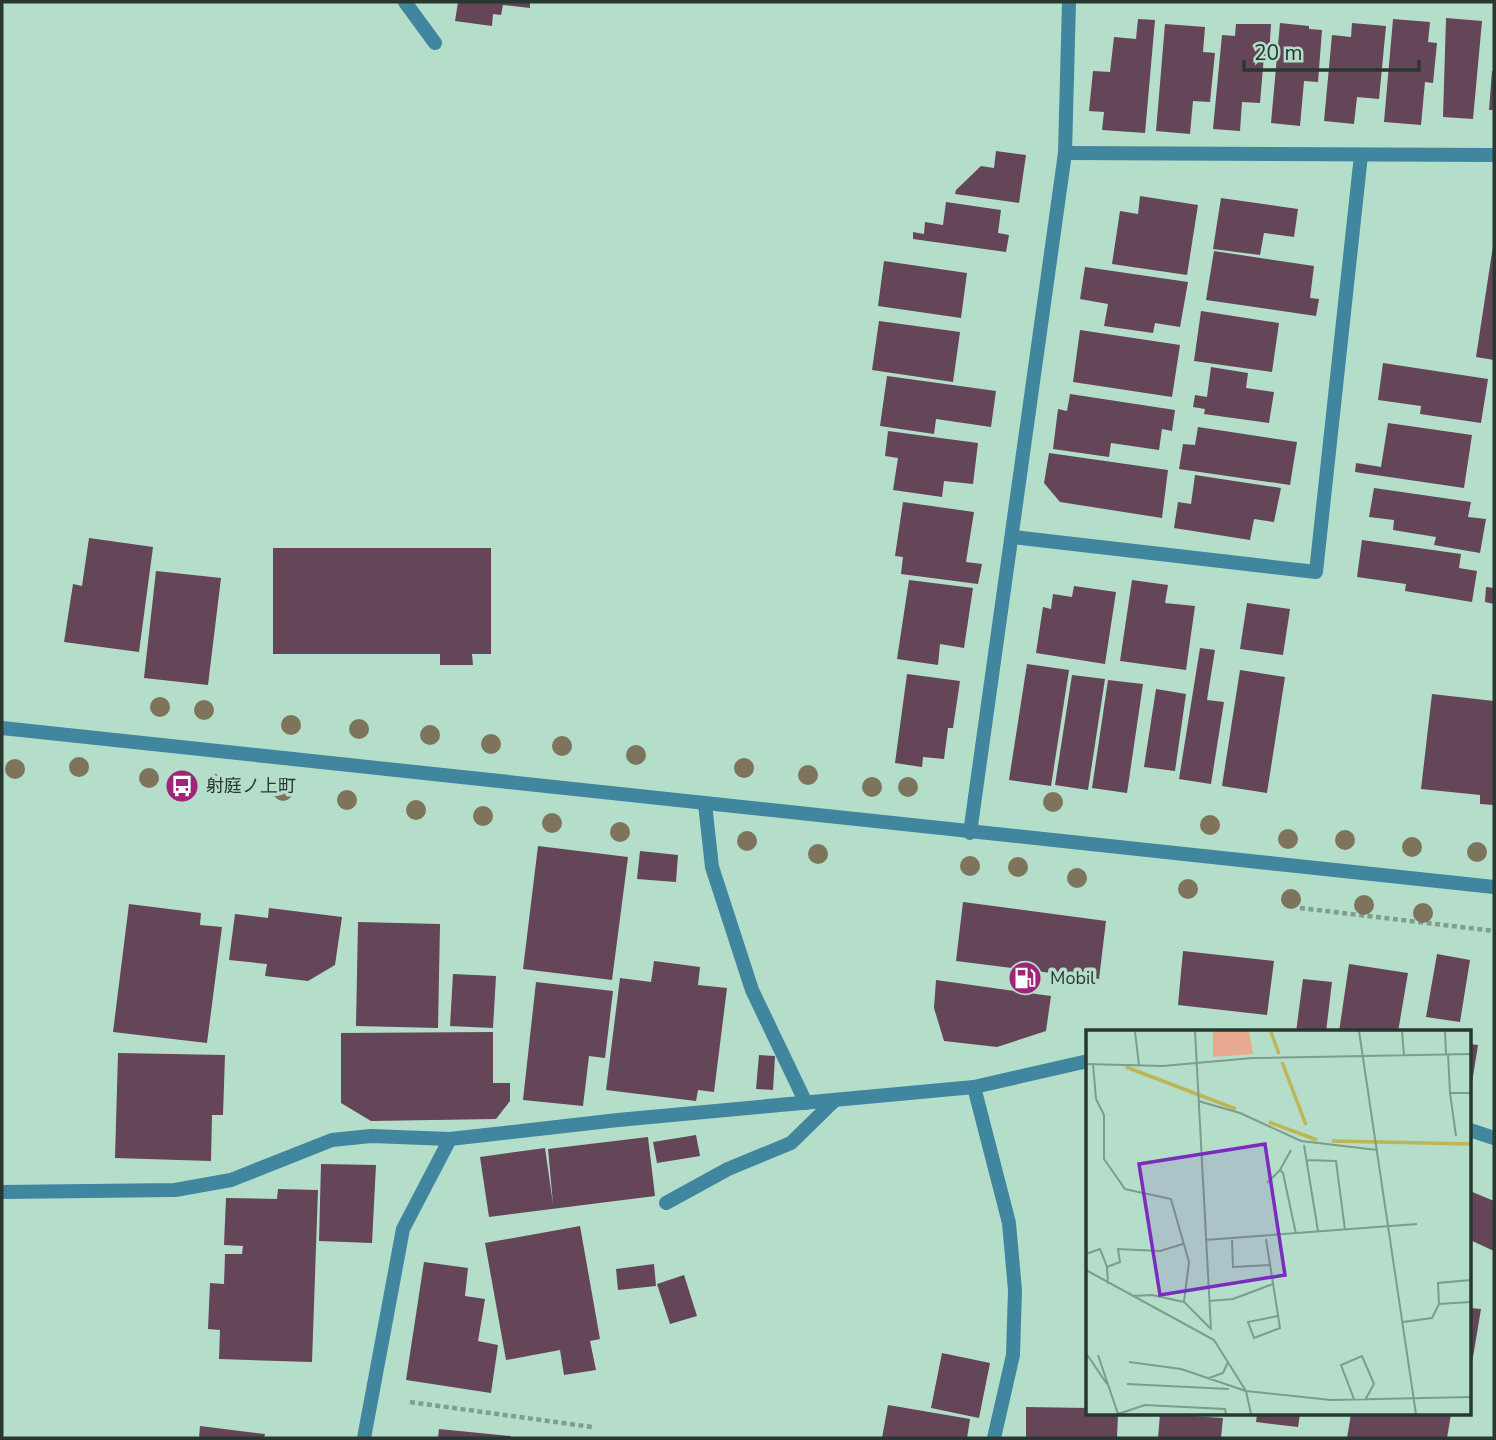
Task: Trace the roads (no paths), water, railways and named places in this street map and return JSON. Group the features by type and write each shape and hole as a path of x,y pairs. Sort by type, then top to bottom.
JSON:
{"street":[{"path":"405,2 435,43"},
{"path":"970,832 1065,153 1069,2"},
{"path":"1065,153 1494,155"},
{"path":"1013,537 1316,572 1361,155"},
{"path":"2,729 1494,887"},
{"path":"705,804 712,867 752,989 806,1103"},
{"path":"2,1192 175,1191 230,1180 332,1140 370,1136 450,1139 618,1120 974,1087 1086,1061"},
{"path":"974,1087 1009,1223 1015,1290 1013,1355 994,1438"},
{"path":"666,1203 728,1169 791,1143 834,1101"},
{"path":"1472,1130 1494,1138"},
{"path":"364,1438 403,1229 450,1139"}],"place":[{"name":"射庭ノ上町","path":"182,786"},
{"name":"Mobil","path":"1025,978"}]}
